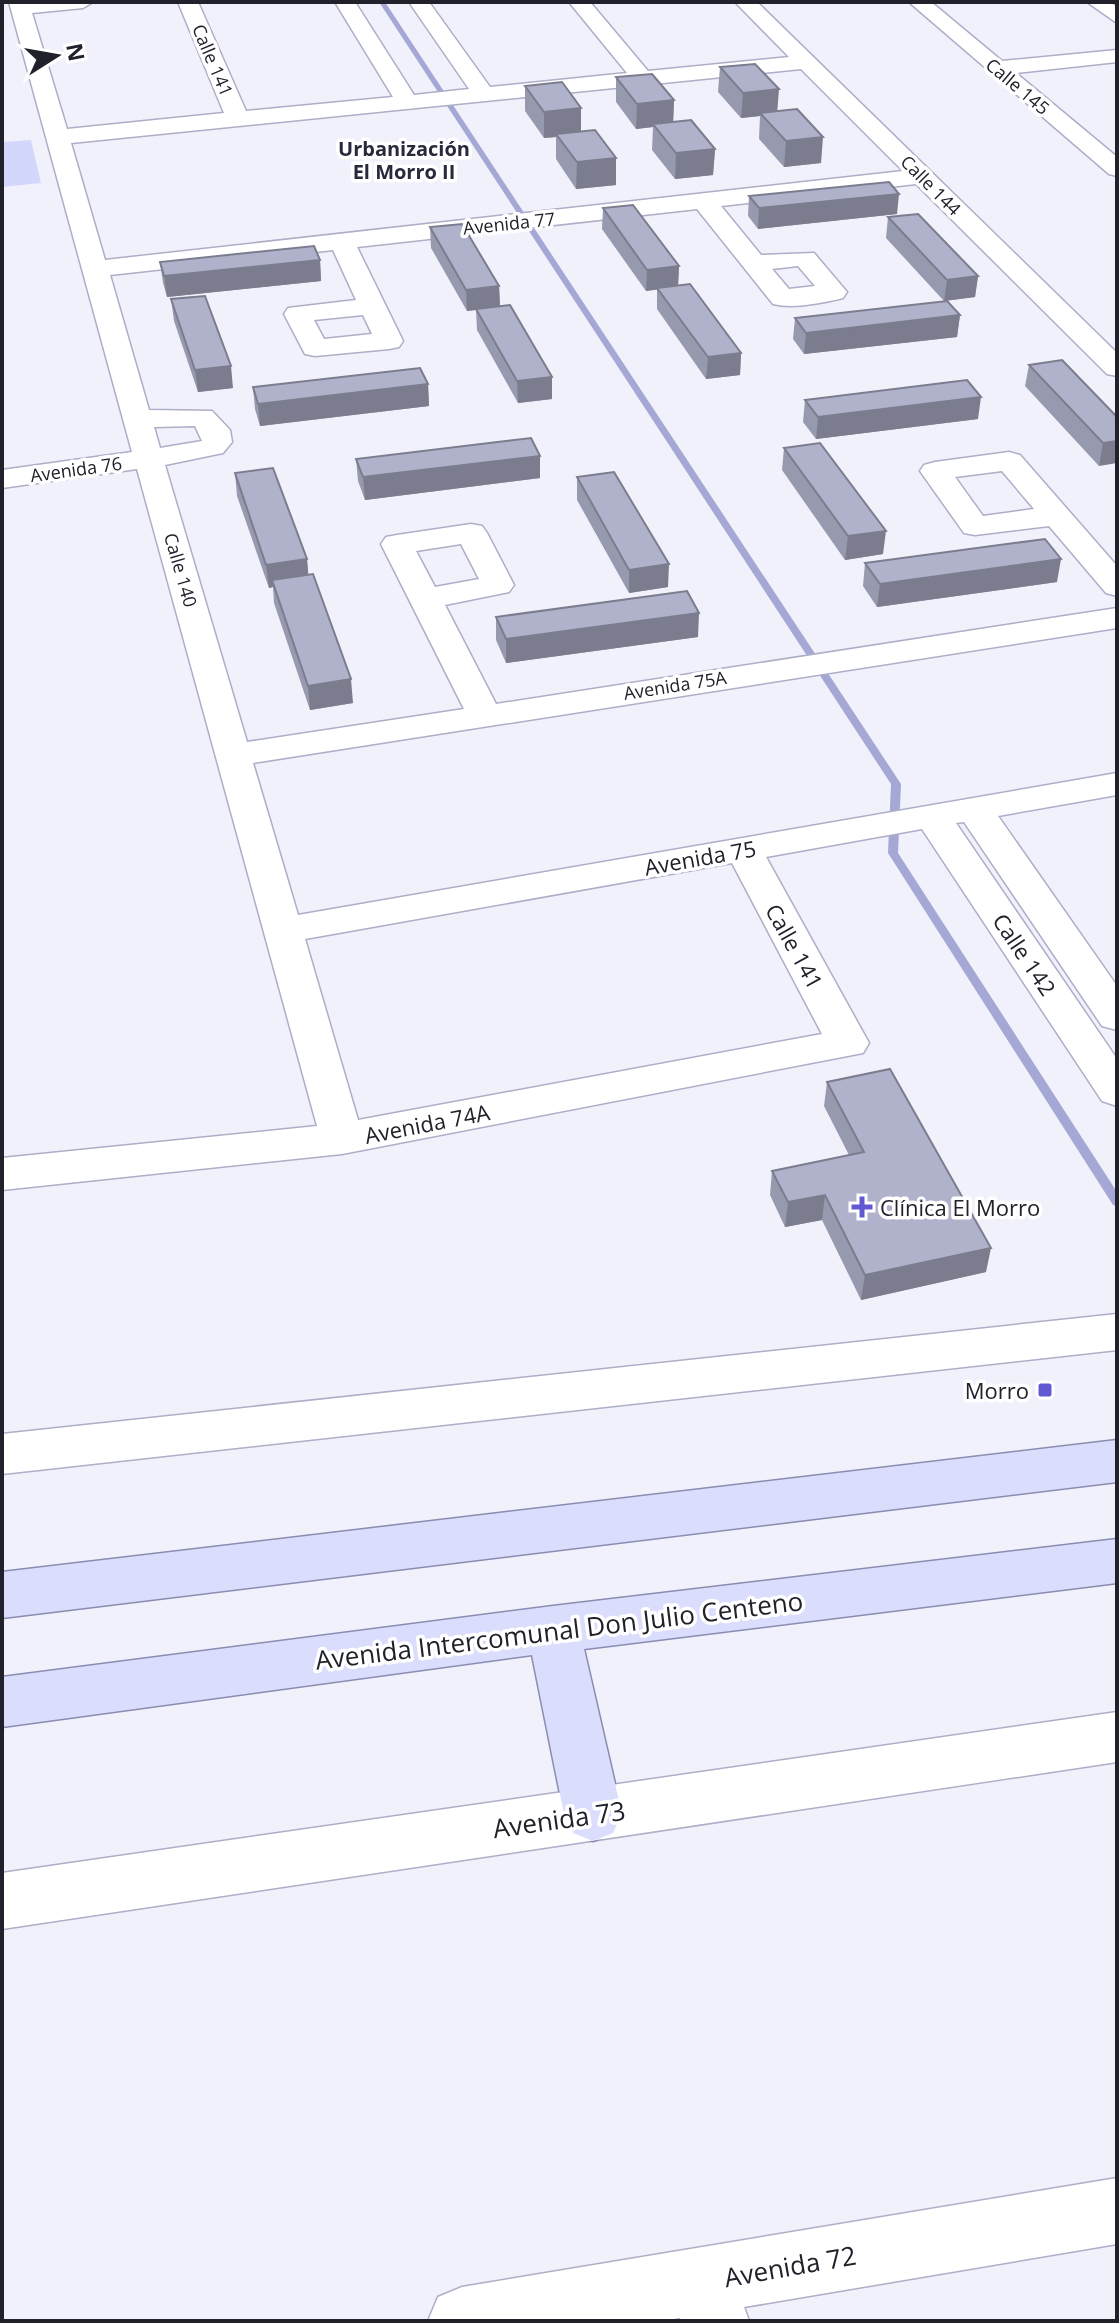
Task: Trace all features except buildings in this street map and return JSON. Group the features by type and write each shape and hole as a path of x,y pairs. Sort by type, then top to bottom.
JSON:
{"main road":[{"path":"2,1595 1117,1461"},
{"name":"Avenida Intercomunal Don Julio Centeno","path":"2,1702 553,1629 1117,1561"},
{"path":"553,1629 593,1814"}],"street":[{"path":"20,5 83,2"},
{"name":"Calle 141","path":"188,2 238,119"},
{"path":"345,2 407,102"},
{"path":"419,2 474,95"},
{"path":"579,2 642,78"},
{"name":"Calle 144","path":"745,2 1117,368"},
{"name":"Calle 145","path":"919,2 1117,169"},
{"path":"1097,2 1117,17"},
{"name":"Calle 140","path":"20,5 342,1139"},
{"path":"997,68 1117,56"},
{"path":"58,137 806,62"},
{"name":"Avenida 77","path":"96,269 922,176"},
{"path":"704,201 754,263"},
{"path":"341,241 371,306"},
{"path":"1085,337 1117,333"},
{"name":"Avenida 76","path":"2,479 149,459 213,447 217,442 215,430 202,417 138,419"},
{"path":"1057,516 1117,586"},
{"path":"425,599 484,714"},
{"name":"Avenida 75A","path":"233,755 1117,618"},
{"name":"Avenida 75","path":"283,930 1117,784"},
{"name":"Calle 142","path":"974,809 1117,1016"},
{"name":"Calle 142","path":"908,820 1115,1084"},
{"name":"Calle 141","path":"743,849 848,1043"},
{"name":"Avenida 74A","path":"2,1174 342,1139 848,1043"},
{"path":"2,1454 1117,1332"},
{"name":"Avenida 73","path":"2,1901 1117,1737"},
{"name":"Avenida 72","path":"462,2321 709,2301 1117,2211"}],"shaded area":[{"path":"31,140 41,183 2,187 2,142"}],"waterway":[{"path":"382,2 896,784 893,853 1117,1202"}],"place":[{"name":"Clínica El Morro","path":"862,1207"},
{"name":"Morro","path":"1045,1390"}],"district":[{"name":"Urbanización El Morro II","path":"404,160"}]}
